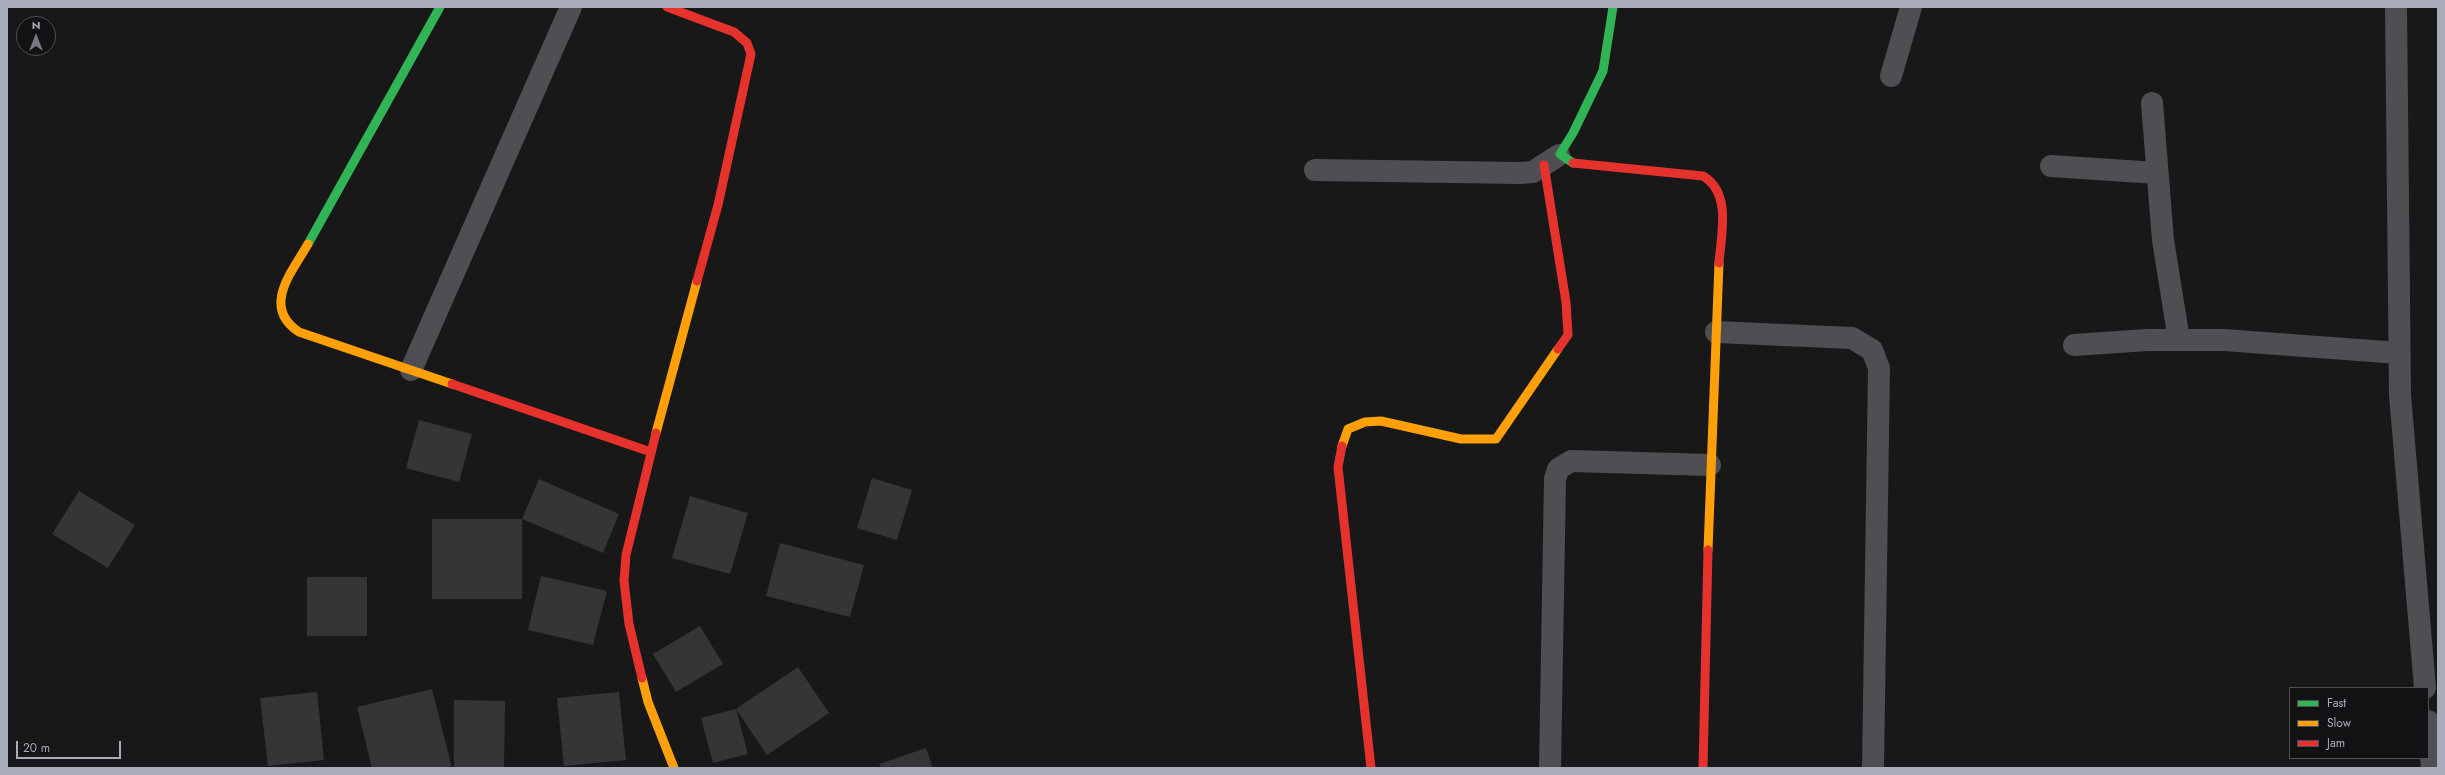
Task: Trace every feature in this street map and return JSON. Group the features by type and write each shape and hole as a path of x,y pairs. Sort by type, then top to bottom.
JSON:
{"street":[{"path":"440,7 280,294 281,309 286,324 299,332 651,452"},
{"path":"411,370 571,7"},
{"path":"667,7 734,32 746,43 751,54 718,205 651,452 626,555 624,581 629,624 648,702 674,768"},
{"path":"1315,170 1533,172 1552,160 1573,133 1603,71 1613,7"},
{"path":"1890,76 1911,7"},
{"path":"2396,7 2399,353 2425,687"},
{"path":"2152,103 2163,240 2179,340"},
{"path":"1552,160 1703,176 1712,180 1718,190 1722,203 1710,465 1703,768"},
{"path":"1371,768 1338,467 1342,443 1348,429 1365,422 1389,422 1461,440 1496,439 1568,335 1552,160"},
{"path":"2051,166 2157,173"},
{"path":"1716,332 1852,338 1872,350 1880,368 1873,768"},
{"path":"2074,345 2179,340 2224,340 2399,353"},
{"path":"1550,768 1555,479 1558,469 1571,461 1710,465"},
{"path":"2429,733 2432,768"}],"building":[{"path":"419,420 472,434 459,482 406,468"},
{"path":"872,478 912,490 897,540 857,528"},
{"path":"539,479 619,514 603,553 522,519"},
{"path":"79,491 135,525 108,568 52,534"},
{"path":"690,496 748,513 730,574 672,558"},
{"path":"432,519 522,519 522,599 432,599"},
{"path":"780,543 864,565 850,617 766,596"},
{"path":"541,576 607,591 593,645 528,630"},
{"path":"307,577 367,577 367,636 307,636"},
{"path":"700,626 723,664 676,692 653,654"},
{"path":"798,667 829,713 767,755 736,709"},
{"path":"432,689 452,768 372,768 357,707"},
{"path":"317,692 324,760 268,766 260,698"},
{"path":"619,692 626,760 564,766 557,698"},
{"path":"454,700 505,701 504,768 454,768"},
{"path":"736,709 748,754 713,763 701,718"},
{"path":"926,748 933,768 881,768 879,764"}],"traffic: fast":[{"path":"308,244 440,7"},
{"path":"1573,163 1560,154 1573,133 1603,71 1613,7"}],"traffic: slow":[{"path":"308,244 294,266 283,289 281,301 282,312 288,322 299,332 452,384"},
{"path":"1708,550 1719,263"},
{"path":"656,433 697,281"},
{"path":"1342,446 1348,429 1365,422 1381,421 1461,439 1496,439 1558,349"},
{"path":"642,678 648,702 674,768"}],"traffic: jam":[{"path":"667,7 734,32 747,43 751,54 718,205 697,281"},
{"path":"1573,163 1703,176 1712,183 1718,193 1721,204 1723,215 1719,263"},
{"path":"1544,165 1566,302 1568,335 1558,349"},
{"path":"452,384 651,452"},
{"path":"642,678 629,624 624,581 626,555 656,433"},
{"path":"1342,446 1338,467 1371,768"},
{"path":"1703,768 1708,550"}]}
